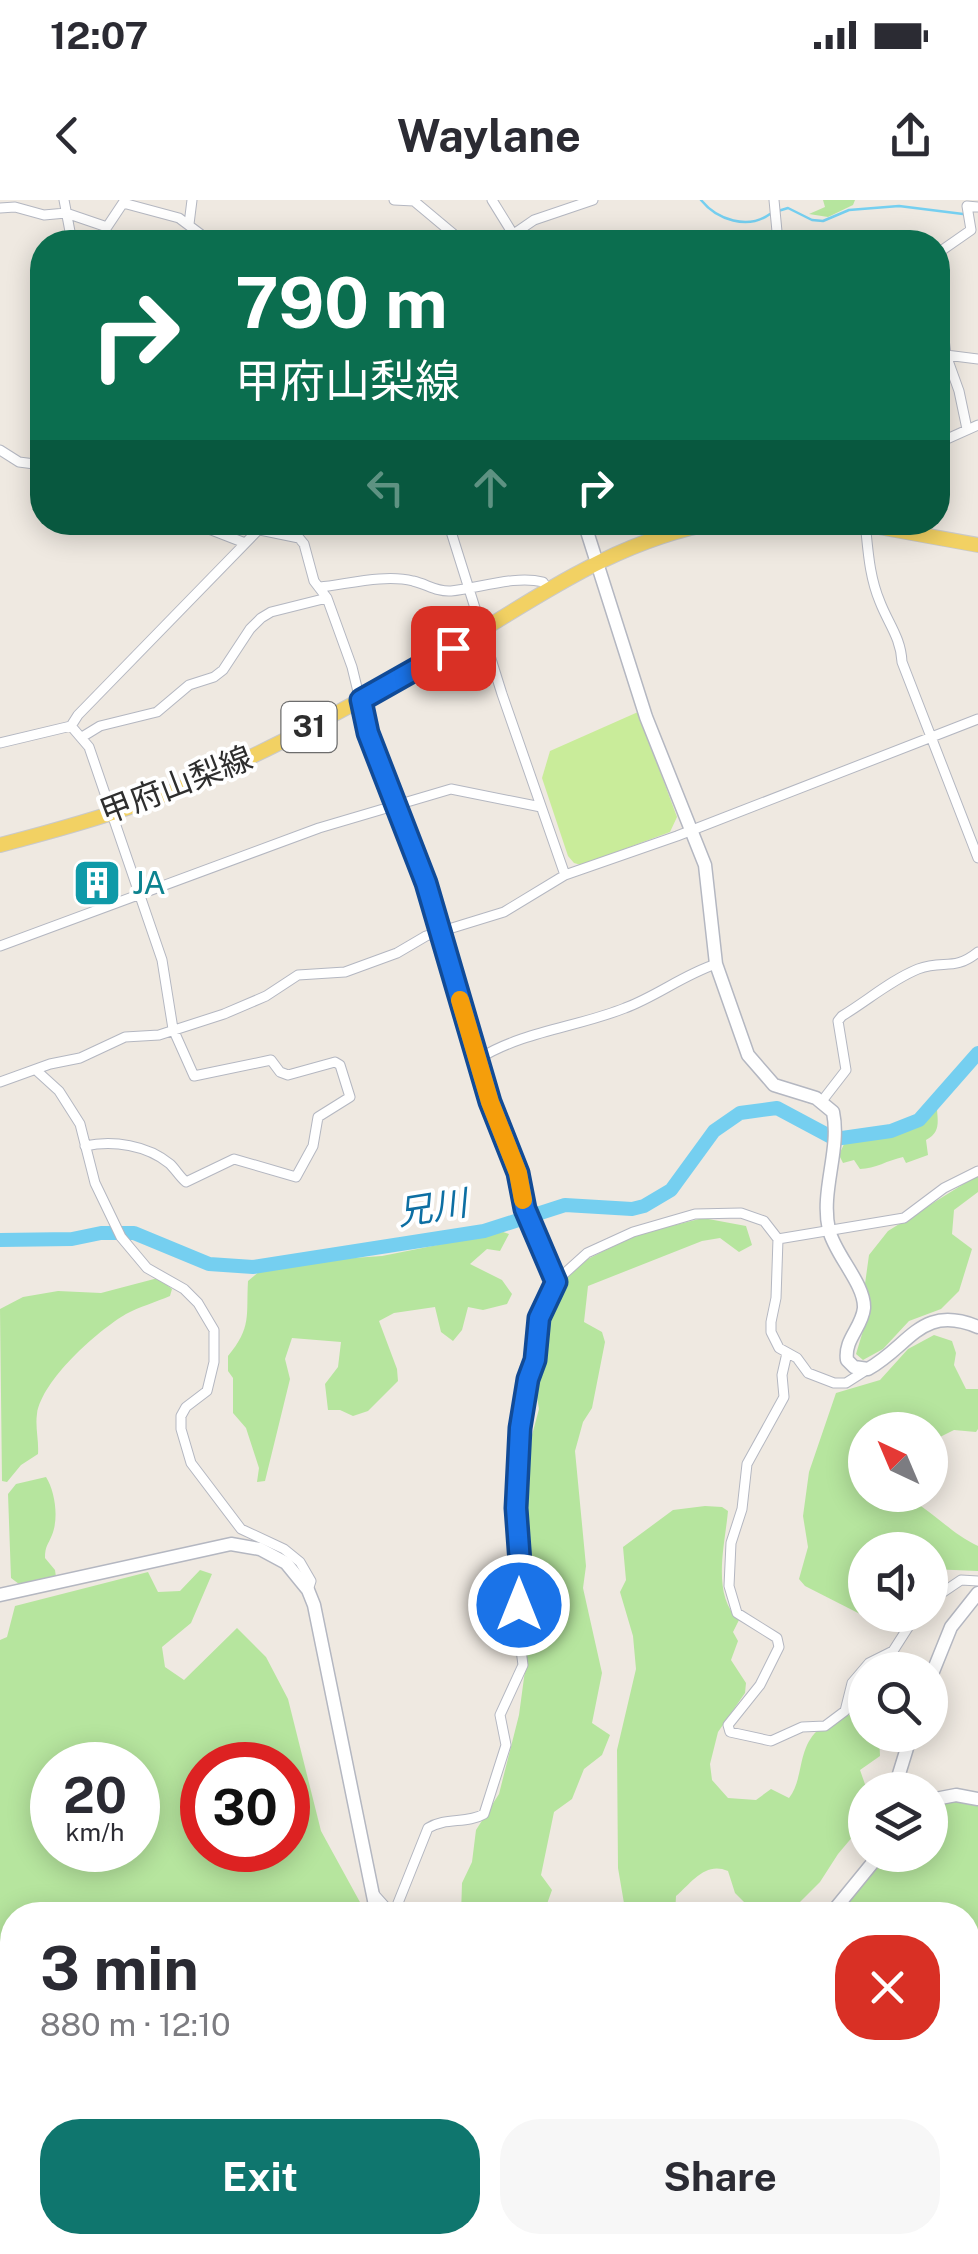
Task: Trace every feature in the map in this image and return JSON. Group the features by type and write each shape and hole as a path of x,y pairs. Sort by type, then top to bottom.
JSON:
{"main road":[{"name":"甲府山梨線","path":"0,845 136,805 268,749 361,700 548,588 651,540 670,535"},
{"path":"922,535 978,546"}],"street":[{"path":"64,200 70,230"},
{"path":"189,224 192,200"},
{"path":"394,200 414,201 449,230"},
{"path":"492,200 511,230"},
{"path":"519,230 534,220 593,200"},
{"path":"0,208 15,206 44,215 66,212 106,227 123,203 189,224 196,230"},
{"path":"775,204 776,230"},
{"path":"950,244 970,230 967,206 978,207"},
{"path":"950,356 978,360"},
{"path":"950,367 973,427 950,438"},
{"path":"0,450 19,462 30,463"},
{"path":"224,535 245,543"},
{"path":"0,744 71,726 253,535"},
{"path":"290,535 304,544 314,581 327,598 368,733 441,932 490,1102 518,1173 525,1209 556,1282"},
{"path":"452,535 565,875"},
{"path":"588,535 646,717 705,866 716,964 752,1062 774,1084 822,1101 832,1112 829,1230 864,1306 848,1345 848,1360 854,1367 868,1369"},
{"path":"863,535 880,604 890,618 902,650 902,662 974,835 978,858"},
{"path":"320,587 413,580 438,591 529,578 548,588"},
{"path":"82,737 100,726 157,712 189,685 214,678 224,670 250,628 261,618 327,598"},
{"path":"0,1082 80,1058 125,1037 148,1036 224,1014 266,996 298,975 344,972 397,953 441,932 504,912 565,875 978,720"},
{"path":"71,726 82,737 112,811 162,960 173,1029 194,1076 270,1060 288,1075 336,1062 350,1097 318,1117 314,1146 296,1178 234,1159 186,1182 170,1164 146,1152 108,1141 85,1146"},
{"path":"0,946 319,828 452,789 541,807"},
{"path":"822,1101 846,1070 838,1021 842,1016 915,970 938,964 963,964 978,952"},
{"path":"480,1058 544,1031 630,1006 688,974 716,964"},
{"path":"36,1071 58,1091 80,1124 95,1183 121,1237 147,1268 184,1289 214,1330 212,1377 203,1397 186,1407 181,1416 190,1462 241,1529 300,1562 311,1581 308,1590"},
{"path":"778,1240 904,1218 944,1188 978,1171"},
{"path":"398,1902 428,1828 438,1821 478,1818 484,1814 505,1749 500,1716 511,1697 523,1659 517,1619 522,1590 516,1508 520,1428 535,1360 539,1318 556,1282 588,1253 634,1232 695,1214 741,1213 764,1222 778,1240 771,1332 779,1348 797,1358 808,1373 834,1383 846,1383 932,1322 958,1320 978,1327"},
{"path":"787,1354 780,1408 747,1464 742,1508 731,1543 729,1586 737,1613 777,1638 780,1647 760,1685 728,1725 730,1732 765,1741 802,1727 824,1726 845,1710 852,1683 870,1664 893,1651 905,1632"},
{"path":"0,1595 231,1544 273,1554 286,1563 308,1590 374,1902"},
{"path":"948,1589 961,1580 978,1581"},
{"path":"941,1652 951,1626 978,1593"},
{"path":"948,1797 978,1799"},
{"path":"840,1902 864,1872"},
{"path":"372,1892 381,1902"}],"green space":[{"path":"823,200 855,200 853,205 828,217 809,214 825,207"},
{"path":"638,712 677,817 670,832 581,865 574,863 568,856 542,778 550,751"},
{"path":"937,1109 936,1131 926,1140 928,1155 906,1163 903,1157 866,1169 860,1169 854,1160 843,1163 839,1155 844,1144 903,1132"},
{"path":"978,1175 978,1192 954,1210 952,1234 972,1249 959,1291 941,1309 909,1321 883,1349 863,1360 856,1354 869,1311 865,1284 869,1255 888,1231"},
{"path":"703,1218 746,1226 752,1245 739,1252 720,1238 702,1241 588,1286 584,1322 602,1332 605,1342 592,1408 583,1422 575,1451 586,1566 583,1588 602,1673 592,1723 610,1735 602,1755 584,1769 572,1799 554,1812 541,1875 552,1890 548,1902 461,1902 462,1883 472,1862 476,1830 499,1794 519,1715 526,1663 528,1588 521,1545 532,1435 539,1409 534,1379 550,1305 561,1283 588,1259 635,1235"},
{"path":"509,1234 500,1251 487,1249 470,1264 502,1280 512,1294 507,1304 483,1310 468,1307 462,1330 453,1341 441,1332 435,1307 394,1313 379,1321 398,1381 368,1411 353,1416 328,1410 325,1384 338,1367 341,1342 292,1338 285,1359 290,1379 265,1481 257,1482 259,1468 246,1428 233,1413 233,1378 228,1371 228,1356 246,1321 248,1281 261,1270 310,1261 382,1256"},
{"path":"158,1278 172,1289 170,1296 114,1322 86,1344 49,1386 37,1414 38,1454 21,1465 7,1482 2,1481 0,1309 23,1297 58,1291 101,1293"},
{"path":"934,1335 952,1341 954,1365 966,1389 978,1389 978,1429 948,1433 948,1412 848,1412 848,1512 928,1512 978,1546 978,1571 948,1570 948,1532 848,1532 848,1608 799,1579 808,1547 803,1516 809,1472 836,1393 880,1380 908,1349"},
{"path":"46,1477 56,1513 45,1558 56,1577 23,1587 11,1578 8,1494 16,1484"},
{"path":"705,1506 728,1511 722,1583 730,1610 739,1620 733,1632 738,1641 731,1660 746,1683 745,1693 718,1732 710,1764 712,1780 728,1798 756,1800 771,1789 789,1798 811,1739 823,1726 848,1715 848,1752 880,1752 861,1772 848,1772 848,1842 820,1882 800,1902 744,1902 735,1893 728,1871 713,1869 700,1874 676,1896 676,1902 624,1902 618,1868 617,1750 636,1669 633,1636 620,1592 626,1580 623,1547 673,1510"},
{"path":"200,1570 212,1574 191,1623 162,1647 165,1667 184,1680 237,1628 266,1657 288,1699 299,1742 180,1742 180,1872 310,1872 310,1787 321,1831 360,1902 0,1902 0,1640 7,1637 15,1606 148,1572 158,1592 180,1591"},
{"path":"948,1802 978,1806 978,1902 848,1902 872,1872 948,1872"}],"waterway":[{"path":"701,200 715,213 733,220 752,221 770,214"},
{"path":"778,211 788,208 823,221 849,210 899,206 963,214"},
{"name":"兄川","path":"0,1240 134,1233 209,1264 253,1267 484,1231 565,1205 632,1209 671,1190 714,1131 740,1113 777,1108 835,1139 891,1131 919,1120 978,1053"}],"slow traffic":[{"path":"460,1000 490,1102 518,1173 523,1200"}],"place":[{"name":"JA","path":"97,883"}],"route":[{"path":"453,648 361,700 368,733 426,883 490,1102 518,1173 525,1209 556,1282 539,1318 538,1344 520,1428 516,1508 522,1590 519,1605"}]}
